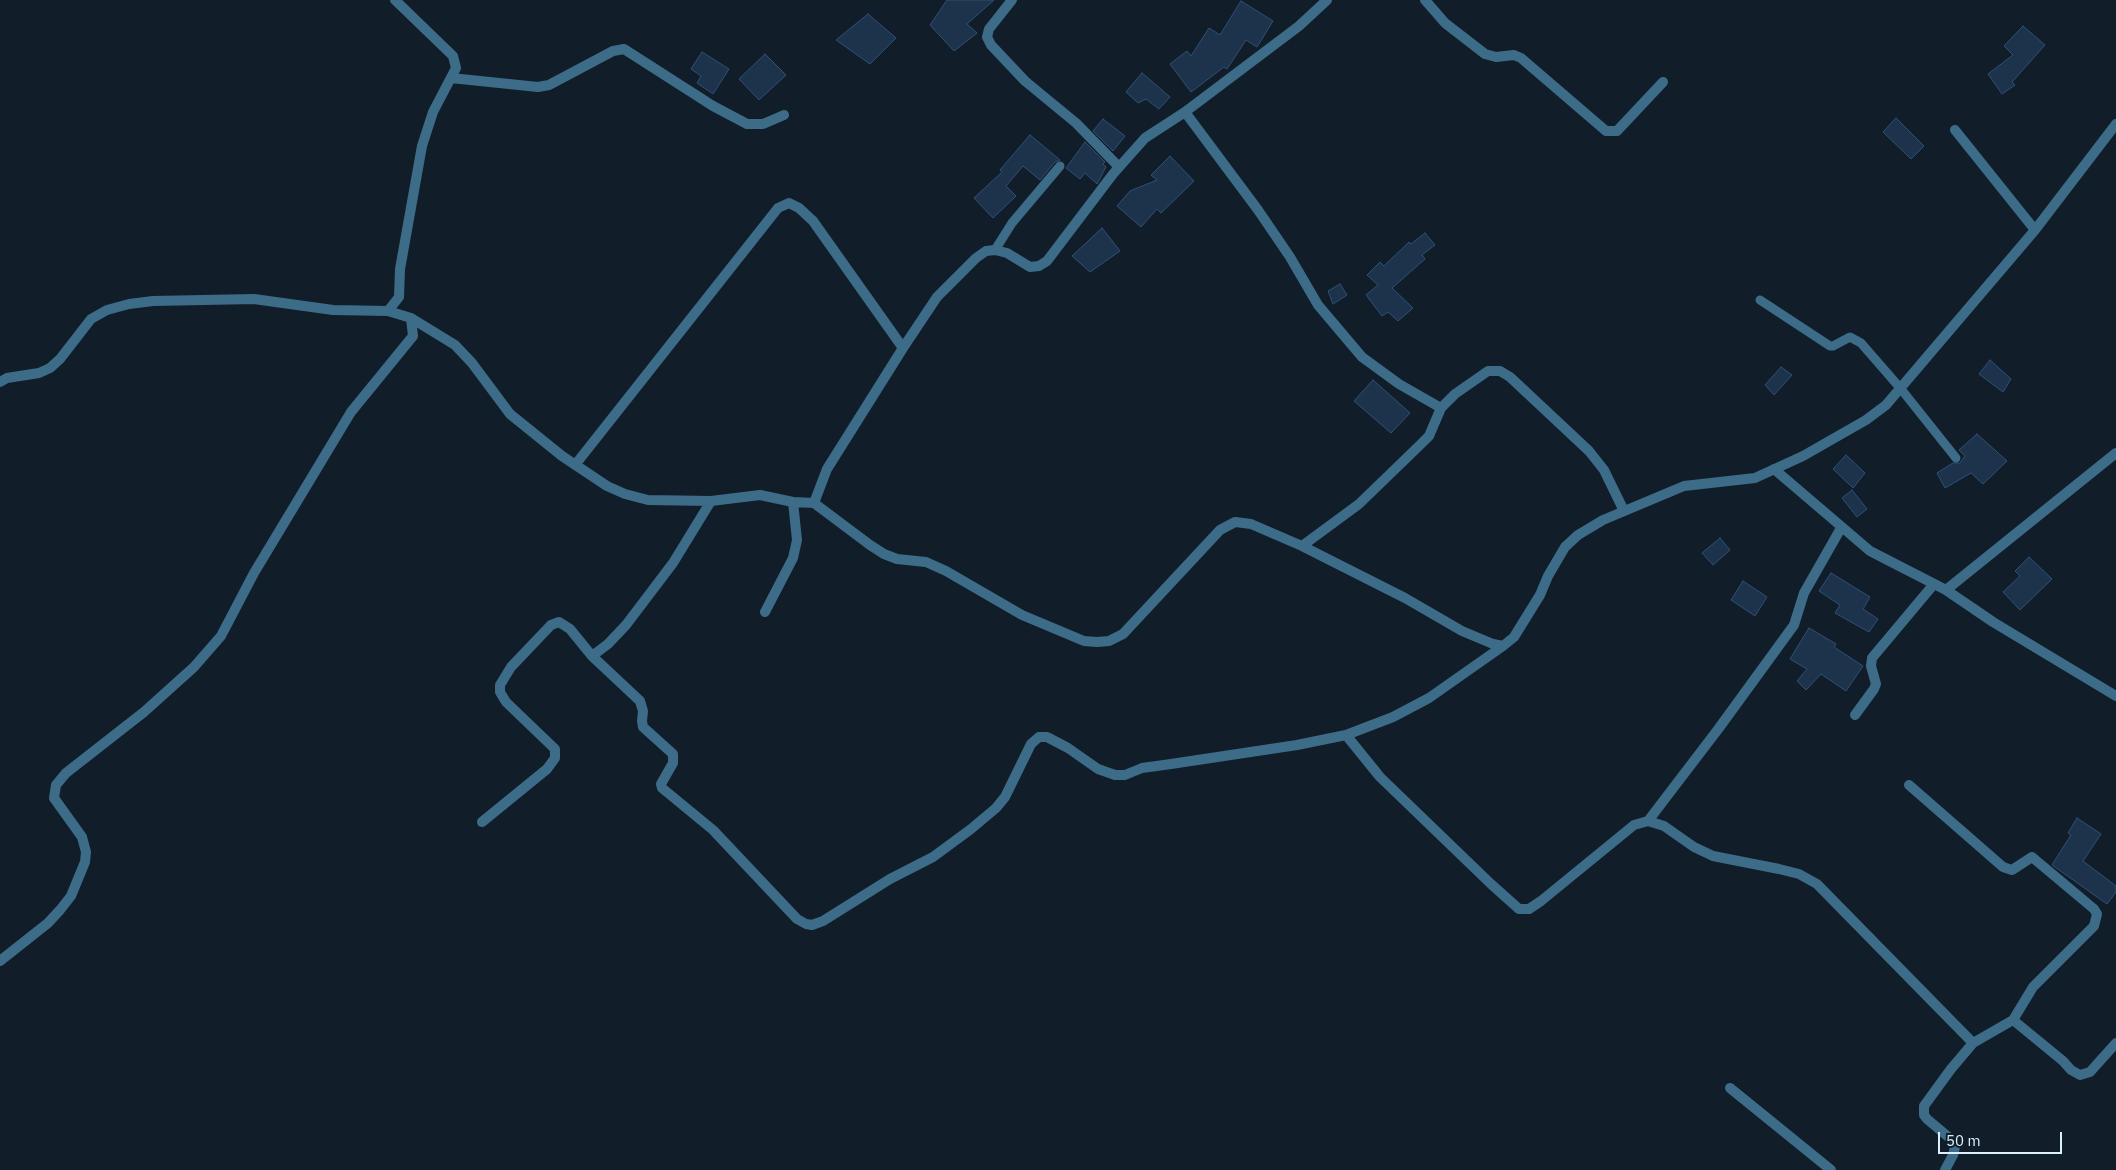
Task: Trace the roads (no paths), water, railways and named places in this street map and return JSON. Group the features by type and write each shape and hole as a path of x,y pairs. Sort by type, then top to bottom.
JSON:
{"street":[{"path":"388,311 399,297 400,269 422,146 433,112 456,68 453,56 395,0"},
{"path":"1012,0 989,29 987,37 991,45 1025,81 1076,123 1119,167"},
{"path":"814,503 827,469 903,348 937,297 976,258 986,251 995,250 1008,253 1030,266 1039,266 1047,262 1119,167 1145,138 1185,112 1299,26 1327,0"},
{"path":"1425,0 1445,23 1485,54 1496,57 1514,55 1521,58 1606,132 1616,131 1663,82"},
{"path":"451,78 538,87 549,84 614,51 624,49 713,106 747,124 763,124 784,115"},
{"path":"1185,112 1285,249 1318,306 1362,357 1399,384 1441,408"},
{"path":"482,822 547,769 555,758 555,749 506,702 500,692 500,685 511,667 551,625 559,622 570,629 592,656 640,701 643,711 643,727 674,754 673,763 661,784 662,788 713,830 797,919 812,925 823,921 890,878 933,857 990,813 1005,797 1031,744 1039,737 1047,737 1068,748 1098,769 1115,775 1125,775 1142,768 1244,754 1346,735 1393,717 1429,698 1514,637 1565,547 1578,535 1624,511 1684,486 1755,478 1802,456 1866,420 1886,405 2035,230 2116,124"},
{"path":"1955,130 2035,230"},
{"path":"576,465 778,208 790,203 799,208 813,221 903,348"},
{"path":"0,382 7,378 39,373 50,368 60,359 91,319 107,310 129,304 153,301 254,299 333,310 388,311 410,318 455,345 472,363 510,414 576,465 607,486 648,500 711,501 760,495 793,502 814,503 884,554 897,559 926,562 946,571 1022,615 1084,641 1097,642 1123,634 1227,525 1235,522 1251,524 1302,546 1405,598 1462,631 1502,646"},
{"path":"0,961 48,923 60,910 71,896 85,862 86,852 82,837 54,798 56,785 66,773 144,712 194,667 221,636 254,573 351,412 413,336 410,318"},
{"path":"1302,546 1358,504 1429,436 1441,408 1455,394 1488,371 1500,371 1510,377 1589,451 1604,470 1624,511"},
{"path":"1946,590 2116,453"},
{"path":"1774,469 1870,551 1946,590 1993,622 2116,696"},
{"path":"592,656 608,644 626,625 673,564 711,501"},
{"path":"765,612 793,558 797,540 793,502"},
{"path":"1648,821 1794,625 1804,594 1841,528"},
{"path":"1855,715 1876,684 1871,666 1872,658 1934,584"},
{"path":"1346,735 1380,777 1496,889 1520,909 1529,909 1541,901 1634,825 1648,821 1664,826 1694,847 1713,856 1799,874 1817,884 1974,1043"},
{"path":"1909,785 2003,867 2012,870 2032,857 2094,909 2097,914 2094,926 2033,987 2013,1020 1974,1043 1951,1069 1924,1106 1924,1115 1927,1119 1952,1140 1955,1147 1946,1170"},
{"path":"2013,1020 2063,1060 2071,1070 2080,1075 2090,1072 2116,1042"},
{"path":"1730,1088 1831,1170"}],"lane":[{"path":"995,250 1012,222 1060,166"},
{"path":"1760,300 1830,346 1838,344 1846,338 1855,338 1901,389 1956,458"}]}
